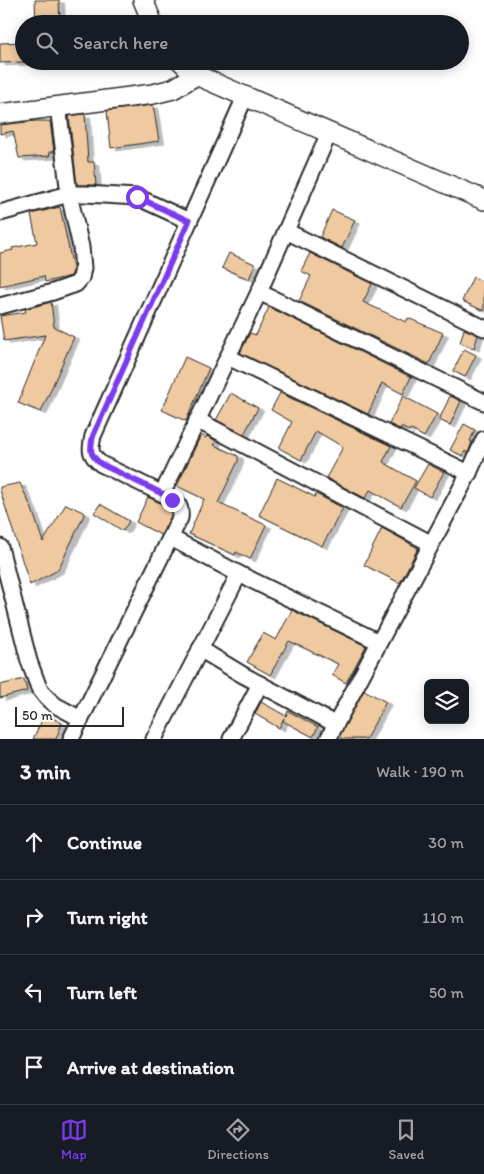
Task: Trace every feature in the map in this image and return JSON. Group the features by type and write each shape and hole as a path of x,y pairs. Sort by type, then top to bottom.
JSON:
{"street":[{"path":"143,0 149,15"},
{"path":"191,70 196,75 484,200"},
{"path":"0,114 153,94 173,88 196,75"},
{"path":"71,739 171,538 180,518 181,510 178,504 165,495 101,464 94,458 90,448 93,436 246,97"},
{"path":"0,306 53,292 76,284 81,278 83,268 82,247 69,194 58,106"},
{"path":"165,495 165,488 259,292 330,133"},
{"path":"0,213 69,194 137,197 189,221"},
{"path":"286,231 484,328"},
{"path":"259,292 484,402"},
{"path":"228,357 468,473"},
{"path":"197,420 430,543"},
{"path":"328,739 484,439"},
{"path":"171,538 239,574 379,642"},
{"path":"0,546 29,662 39,688 55,705 81,719"},
{"path":"154,739 239,574"},
{"path":"200,649 335,724"},
{"path":"230,739 260,684"}],"building":[{"path":"35,0 59,0 60,15 36,15"},
{"path":"15,42 15,62 0,63 0,43"},
{"path":"153,105 159,141 111,148 107,111"},
{"path":"85,114 88,162 94,162 96,185 77,185 69,116"},
{"path":"50,121 54,152 49,152 50,156 19,158 13,131 0,134 0,125"},
{"path":"60,207 73,268 71,276 45,282 44,276 0,286 0,253 13,250 12,248 37,243 31,214"},
{"path":"332,210 355,220 342,248 320,237"},
{"path":"229,253 255,264 249,279 222,268"},
{"path":"310,253 372,284 363,302 406,322 408,318 443,333 429,364 299,301 311,276 301,271"},
{"path":"473,277 484,282 484,311 462,301"},
{"path":"51,302 54,327 74,337 41,412 18,403 45,335 4,341 0,316 26,312 25,309"},
{"path":"269,307 411,377 403,394 382,383 368,414 240,353 250,333 256,335"},
{"path":"464,329 478,335 474,348 460,343"},
{"path":"464,349 476,355 465,377 453,371"},
{"path":"185,357 209,368 186,421 162,410"},
{"path":"231,393 258,408 244,434 216,420"},
{"path":"280,393 391,446 383,462 416,481 401,507 370,490 365,498 326,478 343,447 316,431 301,460 279,448 292,422 271,410"},
{"path":"403,396 437,414 424,437 410,429 409,431 401,427 400,429 389,424"},
{"path":"450,396 461,401 450,425 439,420"},
{"path":"464,424 475,430 470,441 472,442 468,453 465,451 463,456 450,450"},
{"path":"201,435 216,441 214,445 238,456 238,461 218,503 266,525 250,559 236,552 235,555 189,534 204,499 177,486"},
{"path":"428,464 444,472 430,497 414,488"},
{"path":"277,478 315,497 316,494 343,508 322,546 259,515"},
{"path":"20,483 32,509 43,542 66,504 85,513 58,570 30,585 0,490 0,487"},
{"path":"148,497 171,511 171,516 161,535 136,522"},
{"path":"100,504 129,521 123,531 94,513"},
{"path":"382,528 418,548 400,583 364,565"},
{"path":"292,610 366,646 346,683 332,675 338,664 289,641 270,675 247,662 263,633 276,640"},
{"path":"24,679 27,691 0,698 0,685"},
{"path":"364,690 386,702 366,739 343,739 339,737"},
{"path":"261,702 286,716 288,711 318,727 313,737 283,721 284,718 279,728 255,714"},
{"path":"45,714 62,723 56,739 33,739"}],"route":[{"path":"137,197 189,221 93,436 90,448 94,458 101,464 172,500"}]}
